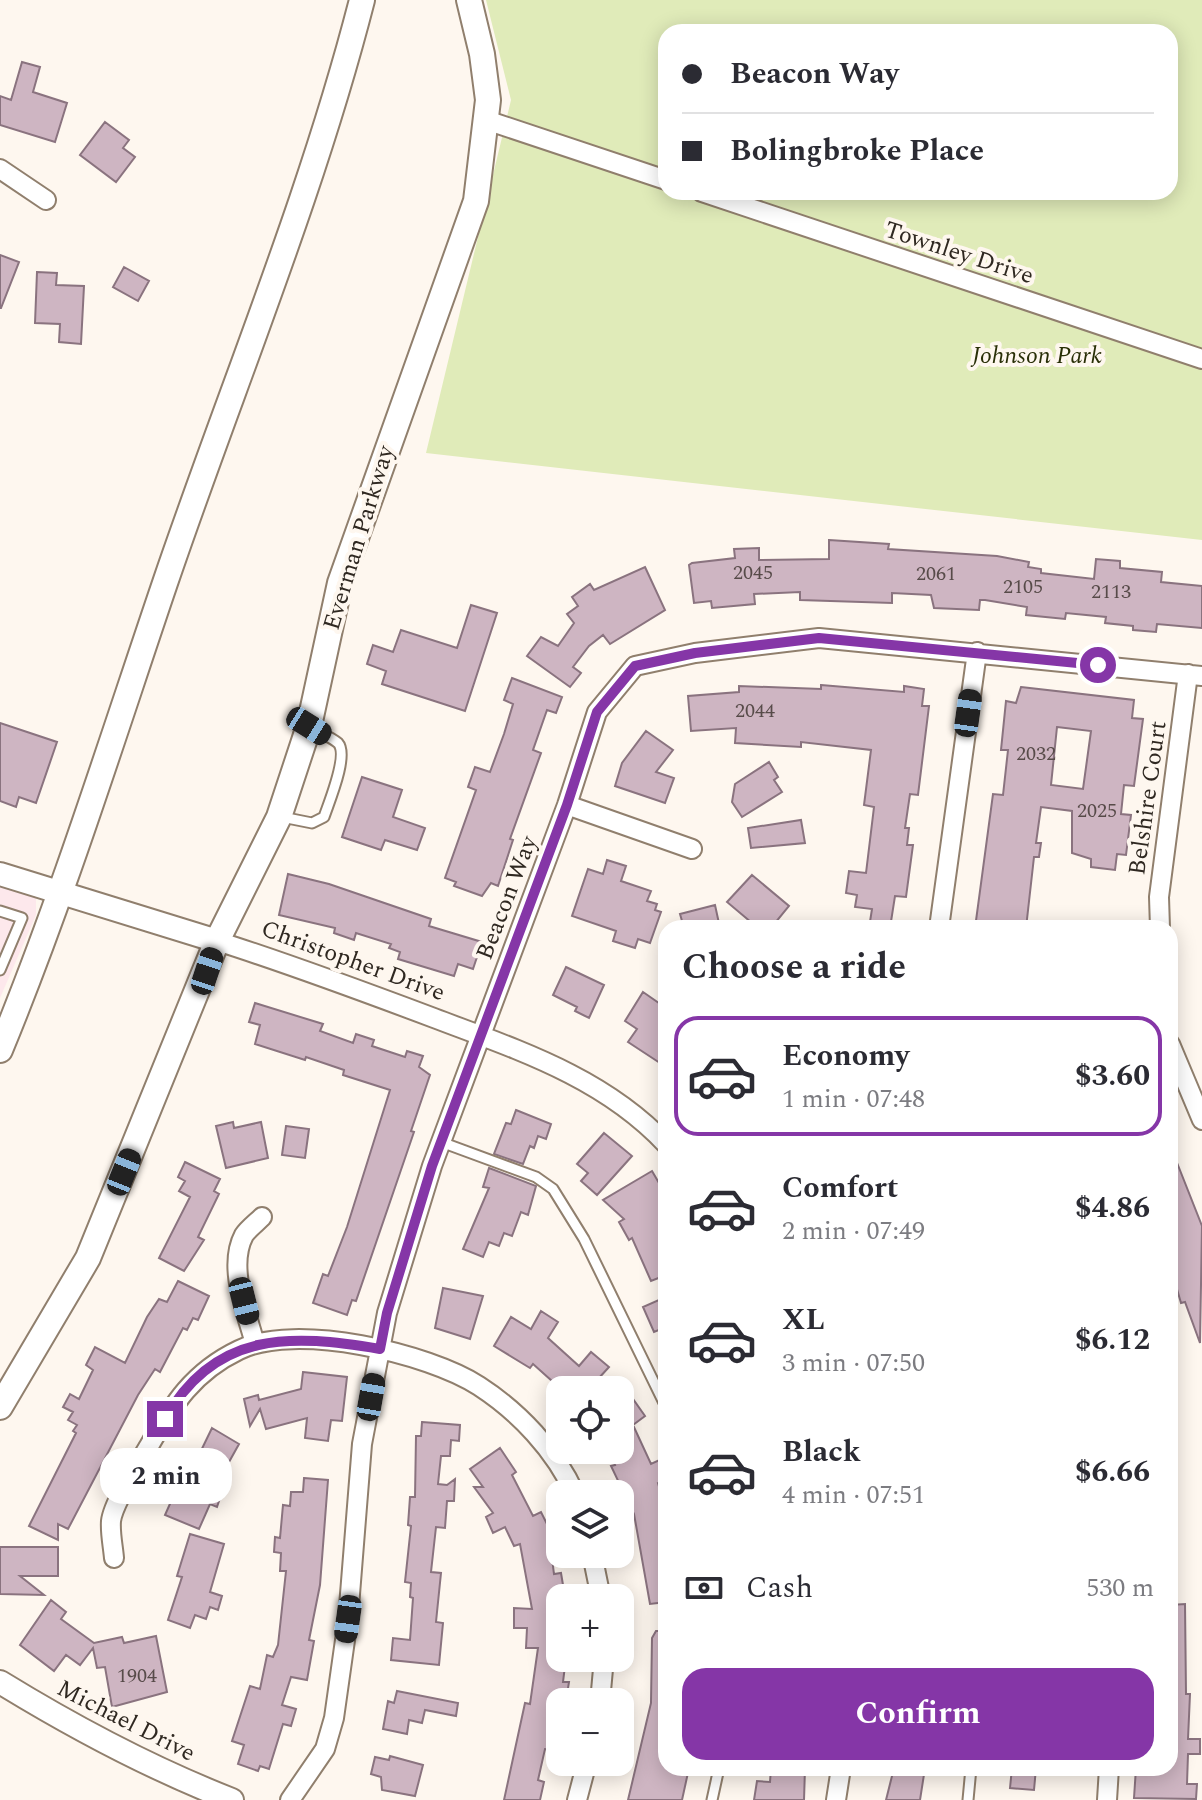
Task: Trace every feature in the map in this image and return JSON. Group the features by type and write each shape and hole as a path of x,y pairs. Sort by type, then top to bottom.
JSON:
{"main road":[{"path":"0,1050 37,961 58,892 112,747 165,583 326,129 362,0"},
{"name":"Everman Parkway","path":"0,1407 88,1258 207,938 279,817 309,726 340,583 476,201 486,120 482,54 469,0"}],"street":[{"path":"486,120 658,177"},
{"path":"0,169 46,200"},
{"name":"Townley Drive","path":"726,200 1202,359"},
{"name":"Beacon Way","path":"290,1800 325,1749 334,1718 348,1619 362,1444 391,1298 441,1142 567,805 597,712 635,666 695,653 819,638 1195,675"},
{"path":"940,920 977,652"},
{"name":"Belshire Court","path":"1160,920 1159,897 1195,675"},
{"path":"567,805 692,849"},
{"name":"Christopher Drive","path":"0,874 300,967 556,1065 618,1100 658,1137"},
{"path":"1178,1063 1202,1120"},
{"path":"255,1344 238,1279 244,1235 262,1217"},
{"path":"114,1558 111,1519 178,1395 213,1365 255,1344 322,1339 380,1349 475,1384 504,1404 542,1441 566,1480"},
{"name":"Michael Drive","path":"0,1682 80,1731 171,1776 232,1800"},
{"path":"577,1800 583,1776"},
{"path":"836,1800 840,1776"},
{"path":"1107,1800 1108,1776"}],"lane":[{"path":"279,817 312,823 324,817 337,778 343,753 338,744 309,726"},
{"path":"0,911 22,918 4,952 0,970"},
{"path":"441,1142 536,1177 553,1189 584,1239 658,1391"},
{"path":"712,1800 717,1776"},
{"path":"968,1800 970,1776"}],"shaded area":[{"path":"0,887 36,898 36,915 0,998"}],"green space":[{"name":"Johnson Park","path":"486,0 1202,0 1202,540 426,453 511,100"}],"building":[{"path":"22,62 40,67 33,92 67,103 55,142 0,125 0,96 11,100"},
{"path":"105,122 129,140 123,148 135,157 116,182 80,155"},
{"path":"0,255 19,262 1,308 0,308"},
{"path":"124,267 149,281 138,301 113,287"},
{"path":"37,272 57,273 56,285 84,286 81,344 59,342 60,324 35,323"},
{"path":"829,540 889,544 888,549 997,556 1029,562 1028,567 1041,569 1041,573 1094,579 1096,559 1120,561 1120,568 1162,572 1161,582 1202,586 1202,628 1157,624 1156,632 1133,630 1133,626 1105,623 1106,617 1066,613 1065,619 1026,615 1027,607 985,600 980,600 979,610 934,608 931,595 892,593 892,603 800,600 800,592 754,594 755,604 712,608 711,601 694,603 689,565 692,563 735,558 734,549 759,548 759,560 829,559"},
{"path":"645,567 665,610 610,644 603,635 589,646 573,667 581,673 570,687 527,656 541,637 558,646 574,623 567,614 578,606 572,597 590,584 594,590"},
{"path":"471,605 497,613 465,711 382,684 386,671 367,664 373,645 393,652 401,630 457,648"},
{"path":"512,678 562,697 556,713 547,710 533,750 541,753 510,839 513,840 498,886 491,883 482,896 454,886 456,882 445,878 476,790 468,787 475,767 490,772 504,734 513,704 504,700"},
{"path":"821,685 904,692 904,686 924,689 922,706 929,706 918,795 910,794 905,828 909,828 907,845 913,845 906,897 895,896 891,920 870,920 872,909 855,907 857,895 846,893 849,871 866,873 874,807 864,805 871,750 801,742 801,747 735,743 736,728 691,731 688,696 739,692 739,686 821,689"},
{"path":"1021,687 1134,700 1132,718 1143,719 1134,786 1124,785 1121,814 1131,815 1126,855 1117,854 1115,870 1091,867 1091,859 1072,853 1072,811 1041,807 1036,843 1041,843 1039,857 1034,857 1027,920 976,920 993,794 1003,795 1008,750 1001,750 1006,701 1016,703","holes":["1057,727 1091,731 1083,789 1051,785"]},
{"path":"0,723 57,742 36,803 19,797 16,807 0,801"},
{"path":"646,731 673,750 656,772 674,778 665,803 615,786 622,763"},
{"path":"769,762 778,777 774,780 782,792 742,817 732,802 735,784"},
{"path":"362,777 402,790 393,817 425,828 417,850 385,840 381,850 342,837"},
{"path":"801,820 805,843 751,848 748,828"},
{"path":"607,860 626,866 621,881 651,891 647,901 657,904 655,910 661,912 650,943 638,939 635,948 613,941 616,931 572,916 588,869 603,874"},
{"path":"288,874 329,884 431,919 429,926 482,942 473,969 458,964 454,976 398,959 400,952 389,948 391,944 356,933 354,940 334,933 335,928 279,915"},
{"path":"752,875 789,906 778,920 748,920 727,902"},
{"path":"715,905 718,920 682,920 680,914"},
{"path":"566,967 604,985 589,1018 575,1011 577,1007 553,995"},
{"path":"643,992 658,1002 658,1062 628,1042 637,1029 625,1021"},
{"path":"255,1003 323,1024 320,1031 353,1043 356,1034 374,1040 372,1046 405,1057 407,1051 423,1056 419,1067 430,1075 411,1131 414,1132 356,1301 352,1300 347,1315 313,1303 323,1274 328,1276 347,1227 390,1090 343,1075 344,1070 306,1057 305,1060 255,1044 260,1025 249,1022"},
{"path":"516,1110 551,1124 546,1139 538,1136 534,1148 530,1146 523,1164 494,1154 506,1123 511,1124"},
{"path":"233,1122 234,1128 261,1122 268,1158 226,1168 216,1126"},
{"path":"286,1126 309,1129 305,1158 282,1155"},
{"path":"604,1133 632,1156 597,1195 581,1181 588,1173 577,1164"},
{"path":"185,1162 220,1179 214,1191 219,1194 198,1237 204,1240 184,1271 159,1258 190,1197 179,1191 185,1181 178,1177"},
{"path":"1178,1165 1202,1226 1200,1343 1185,1302 1181,1303 1178,1293"},
{"path":"489,1168 536,1186 528,1215 521,1212 512,1236 504,1233 499,1246 489,1242 483,1257 463,1249 489,1188 483,1187"},
{"path":"652,1171 658,1181 658,1278 651,1281 632,1238 629,1240 619,1222 624,1219 603,1200"},
{"path":"178,1281 209,1296 198,1320 193,1318 187,1330 183,1328 160,1372 155,1369 138,1395 68,1529 58,1524 58,1540 29,1526 76,1433 73,1431 77,1425 68,1420 73,1412 63,1407 70,1394 79,1399 93,1370 86,1365 95,1347 125,1363 147,1317 159,1299 167,1302"},
{"path":"443,1288 483,1296 470,1339 435,1328"},
{"path":"658,1300 658,1330 654,1332 643,1307"},
{"path":"541,1311 558,1322 548,1338 579,1366 591,1352 609,1367 601,1376 546,1376 533,1364 530,1368 494,1346 511,1317 531,1329"},
{"path":"303,1372 347,1377 342,1421 331,1420 328,1441 305,1438 307,1418 266,1429 260,1409 250,1426 244,1399 258,1395 259,1400 301,1389"},
{"path":"634,1400 645,1416 634,1424"},
{"path":"422,1422 460,1425 459,1441 451,1440 450,1456 441,1456 438,1484 447,1485 455,1479 454,1501 447,1501 445,1528 436,1527 431,1572 441,1573 436,1622 443,1623 439,1665 391,1660 393,1638 410,1640 413,1598 410,1597 411,1583 405,1582 411,1526 408,1525 410,1497 415,1497 416,1436 421,1436"},
{"path":"634,1427 651,1464 658,1461 658,1603 650,1604 634,1514 634,1480 618,1480 611,1466 634,1464"},
{"path":"212,1428 239,1444 214,1489 222,1492 217,1507 210,1504 199,1529 165,1515 177,1488 182,1490"},
{"path":"500,1448 516,1472 512,1475 533,1516 541,1512 546,1522 546,1568 553,1568 554,1574 561,1573 563,1584 546,1584 546,1672 564,1672 563,1682 569,1682 568,1688 546,1688 546,1749 538,1780 544,1782 540,1800 504,1800 525,1703 530,1704 538,1648 526,1648 527,1628 514,1628 514,1608 532,1609 520,1544 514,1546 505,1527 493,1533 486,1517 493,1513 474,1487 483,1487 470,1469"},
{"path":"304,1478 328,1480 320,1585 309,1640 314,1641 307,1680 291,1677 282,1705 296,1709 291,1726 283,1724 269,1769 260,1766 258,1771 238,1764 244,1745 232,1741 250,1686 260,1689 267,1655 273,1657 278,1645 286,1571 280,1571 281,1553 274,1552 275,1537 280,1538 283,1505 290,1506 291,1492 303,1492"},
{"path":"190,1534 224,1544 210,1592 222,1596 218,1610 210,1607 206,1619 195,1615 190,1628 168,1620 182,1577 177,1576"},
{"path":"0,1547 58,1547 58,1576 20,1576 44,1595 0,1594"},
{"path":"51,1600 66,1612 61,1619 94,1643 122,1637 124,1643 156,1636 167,1692 112,1707 105,1667 97,1668 93,1648 80,1665 66,1655 54,1671 20,1645"},
{"path":"1178,1604 1185,1604 1186,1694 1190,1694 1188,1739 1200,1739 1200,1754 1188,1754 1187,1784 1197,1784 1196,1799 1134,1798 1135,1776 1178,1776"},
{"path":"658,1631 658,1776 687,1776 682,1800 628,1800 651,1703 652,1638"},
{"path":"397,1691 458,1703 456,1716 425,1710 422,1723 409,1720 407,1734 383,1729 388,1701 394,1703"},
{"path":"390,1756 423,1765 415,1796 382,1790 381,1777 371,1774 375,1757 389,1760"},
{"path":"770,1776 805,1776 804,1800 754,1800 757,1781 770,1782"},
{"path":"892,1776 924,1776 920,1800 886,1800"},
{"path":"1011,1776 1035,1776 1034,1790 1010,1788"}],"route":[{"path":"165,1419 178,1395 213,1365 241,1349 265,1341 322,1339 380,1349 387,1313 432,1166 567,805 597,712 635,666 695,653 819,638 1098,665"}]}
